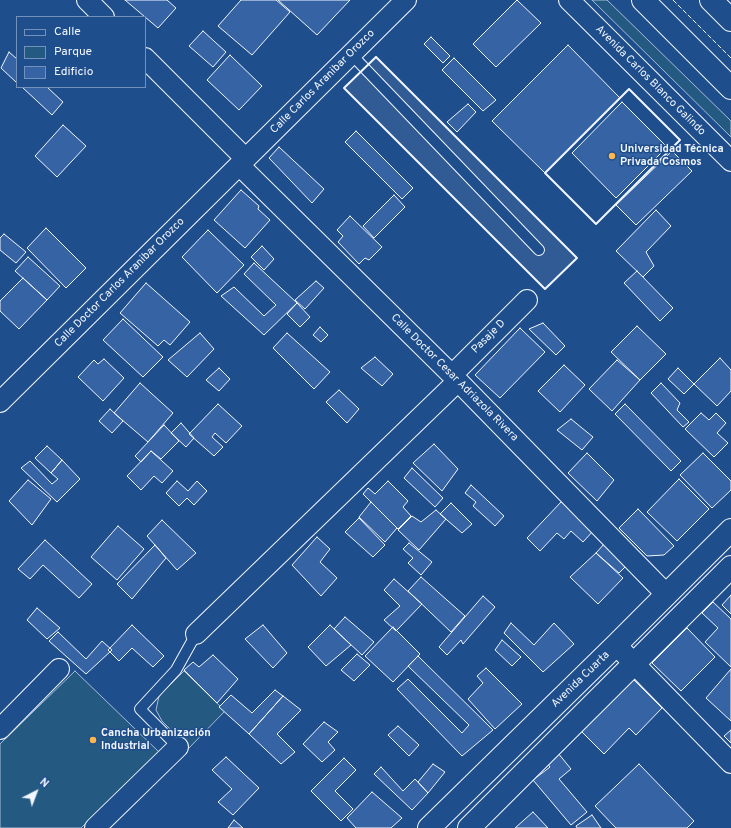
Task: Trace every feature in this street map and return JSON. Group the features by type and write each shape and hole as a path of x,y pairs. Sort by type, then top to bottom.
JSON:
{"main road":[{"path":"643,0 731,88"},
{"path":"711,0 731,20"},
{"name":"Avenida Cuarta","path":"429,828 667,595 731,530"},
{"path":"469,828 731,567"}],"street":[{"path":"87,0 103,16"},
{"name":"Calle Carlos Aranibar Orozco","path":"242,161 406,0"},
{"name":"Avenida Carlos Blanco Galindo","path":"569,0 731,161"},
{"name":"Calle Doctor Cesar Adriazola Rivera","path":"146,59 242,161 667,595"},
{"name":"Calle Doctor Carlos Aranibar Orozco","path":"0,402 242,161"},
{"name":"Pasaje D","path":"196,634 455,378 527,300"},
{"path":"616,645 731,763"},
{"path":"0,728 59,669"},
{"path":"95,828 178,747"}],"lane":[{"path":"351,54 539,250"},
{"path":"178,747 140,709 176,670 196,634"}],"green space":[{"path":"592,0 607,0 731,121 731,137"},
{"path":"75,671 159,752 81,828 0,828 0,744"},
{"path":"184,671 225,711 189,748 162,721 156,710 159,696"}],"shaded area":[{"path":"376,57 577,258 545,289 344,88"}],"building":[{"path":"125,0 167,0 176,8 158,28 146,18 146,16 144,16"},
{"path":"241,0 276,0 290,12 252,55 218,26"},
{"path":"278,0 350,0 317,35"},
{"path":"517,0 541,23 496,67 473,44"},
{"path":"203,31 226,52 213,67 189,46"},
{"path":"431,37 450,56 443,63 424,44"},
{"path":"568,45 620,98 545,173 492,121"},
{"path":"9,52 16,58 16,82 1,68"},
{"path":"230,55 262,86 239,110 207,80"},
{"path":"454,58 496,100 483,111 442,70"},
{"path":"23,88 48,88 63,102 52,115"},
{"name":"Universidad Técnica Privada Cosmos","path":"622,102 667,147 616,198 572,153"},
{"path":"468,104 476,112 457,132 447,122"},
{"path":"63,125 86,146 57,177 35,156"},
{"path":"356,131 413,188 402,199 345,142"},
{"path":"279,147 324,189 312,203 269,158"},
{"path":"672,151 692,171 636,225 616,205"},
{"path":"241,190 259,206 258,209 270,220 245,248 214,220"},
{"path":"394,195 405,207 374,238 363,226"},
{"path":"656,210 671,226 646,252 654,266 643,277 616,251"},
{"path":"350,216 382,247 369,260 365,258 359,264 338,242 343,236 337,230"},
{"path":"46,228 86,268 66,288 27,248"},
{"path":"208,230 244,265 217,293 182,257"},
{"path":"4,234 26,252 16,263 0,250 0,238"},
{"path":"262,246 274,259 264,270 251,257"},
{"path":"28,257 60,286 47,300 15,271"},
{"path":"254,263 297,303 264,335 221,296 234,287 264,316 276,305 244,274"},
{"path":"637,271 673,308 660,321 624,283"},
{"path":"23,278 47,300 19,329 0,311 0,301"},
{"path":"316,281 324,288 305,309 295,300"},
{"path":"146,283 190,322 170,345 164,340 158,346 120,313"},
{"path":"297,303 310,317 300,327 287,314"},
{"path":"123,319 163,357 143,377 103,340"},
{"path":"543,323 565,346 556,355 529,329"},
{"path":"637,326 666,354 640,380 611,352"},
{"path":"320,327 328,335 321,342 313,335"},
{"path":"520,328 545,352 500,398 475,375"},
{"path":"200,333 214,349 187,377 168,360"},
{"path":"287,333 330,372 314,389 273,348"},
{"path":"375,357 393,374 382,386 361,368"},
{"path":"720,358 731,370 731,391 717,406 694,384"},
{"path":"104,359 124,378 103,401 78,377 94,360 98,364"},
{"path":"617,360 640,380 612,411 589,389"},
{"path":"564,365 585,385 560,412 538,391"},
{"path":"219,368 230,379 219,391 206,380"},
{"path":"678,368 694,384 684,394 668,379"},
{"path":"140,383 173,413 148,442 114,413"},
{"path":"661,383 680,403 677,410 689,422 683,427 651,393"},
{"path":"339,390 359,409 347,423 326,402"},
{"path":"218,404 242,426 226,443 215,433 212,437 223,447 214,456 189,434"},
{"path":"625,404 681,461 671,471 615,414"},
{"path":"110,409 123,421 112,433 99,421"},
{"path":"701,413 709,420 716,413 726,423 717,433 728,443 714,457 685,429"},
{"path":"571,419 593,437 582,450 557,430"},
{"path":"181,423 194,438 186,447 171,433"},
{"path":"164,425 179,441 161,459 151,451 141,462 135,456"},
{"path":"434,444 458,469 442,491 413,463"},
{"path":"47,446 62,460 51,473 35,458"},
{"path":"151,451 173,471 162,483 154,476 141,490 127,476"},
{"path":"587,453 614,480 597,501 568,473"},
{"path":"703,453 731,481 731,490 712,508 680,475"},
{"path":"62,460 80,479 57,502 21,468 30,461 52,484 58,479 51,473"},
{"path":"412,468 443,498 435,507 404,478"},
{"path":"679,479 709,509 677,541 647,512"},
{"path":"28,480 51,499 32,525 9,501"},
{"path":"177,481 188,491 197,481 207,491 194,505 187,498 179,506 166,493"},
{"path":"388,481 408,501 403,507 411,516 398,529 363,494 368,488 375,494"},
{"path":"471,485 504,516 495,526 473,506 476,502 465,493"},
{"path":"562,501 594,530 583,542 571,531 564,539 557,533 540,551 527,538"},
{"path":"371,502 397,528 385,542 359,517"},
{"path":"451,503 472,524 462,533 440,514"},
{"path":"638,509 674,546 664,555 647,556 619,528"},
{"path":"436,510 446,519 419,550 398,530 412,516 421,522"},
{"path":"359,518 385,545 373,557 345,532"},
{"path":"162,520 196,553 177,570 147,536"},
{"path":"118,526 144,549 117,580 91,557"},
{"path":"317,537 330,549 320,562 337,578 321,596 292,565"},
{"path":"45,540 92,584 79,598 43,565 30,579 18,569"},
{"path":"409,543 432,562 421,575 408,563 413,558 403,549"},
{"path":"605,543 628,564 619,573 596,553"},
{"path":"155,545 166,558 132,599 117,584"},
{"path":"596,553 623,578 598,604 570,577"},
{"path":"421,577 465,616 451,632 408,591"},
{"path":"394,579 422,604 396,631 384,620 400,606 384,590"},
{"path":"731,595 731,614 722,605"},
{"path":"483,596 495,607 463,644 461,640 447,655 439,647"},
{"path":"713,602 731,619 731,667 705,642 718,628 702,613"},
{"path":"37,608 60,628 47,639 27,620"},
{"path":"345,617 374,642 362,655 334,629"},
{"path":"511,623 534,645 554,623 574,644 543,672 504,633"},
{"path":"132,625 164,656 153,667 132,648 119,661 108,650"},
{"path":"263,625 287,653 273,668 245,639"},
{"path":"330,625 351,645 326,666 308,647"},
{"path":"393,627 420,654 393,682 365,656"},
{"path":"687,628 715,657 681,691 652,663"},
{"path":"58,632 86,659 102,641 112,650 86,674 49,641"},
{"path":"502,640 521,657 512,666 495,650"},
{"path":"357,654 370,665 354,681 341,670"},
{"path":"213,655 238,679 217,703 184,670 193,662 199,667"},
{"path":"418,656 493,730 462,756 397,689 408,679 462,733 469,725 408,666"},
{"path":"486,668 522,704 495,729 468,699 483,683 477,676"},
{"path":"731,669 731,721 706,698"},
{"path":"631,677 662,708 636,735 629,728 604,754 579,729"},
{"path":"275,690 283,696 249,734 219,707 231,695 252,713"},
{"path":"283,696 301,710 277,734 295,752 281,764 249,734"},
{"path":"324,722 338,732 328,742 335,750 322,762 303,744"},
{"path":"398,726 419,745 409,756 388,735"},
{"path":"731,730 731,743 724,736"},
{"path":"558,753 571,769 559,779 587,812 571,825 533,780 550,767 547,763"},
{"path":"226,757 259,788 233,815 218,802 232,789 212,770"},
{"path":"344,758 356,770 335,791 353,809 341,821 311,791"},
{"path":"433,764 445,772 428,793 418,782"},
{"path":"639,764 694,821 687,828 616,828 595,806"},
{"path":"381,767 403,791 415,779 428,793 412,810 374,774"},
{"path":"372,792 402,818 391,828 356,828 347,818"},
{"path":"533,812 548,828 515,828"},
{"path":"592,815 601,828 577,828 576,826"},
{"path":"234,820 243,828 228,828"}],"fence":[{"path":"673,0 731,58"}],"wall":[{"path":"376,57 577,258 545,289 344,88 376,57"},
{"path":"629,89 680,140 596,224 545,173 629,89"}],"place":[{"name":"Universidad Técnica Privada Cosmos","path":"612,156"},
{"name":"Cancha Urbanización Industrial","path":"93,740"}]}
